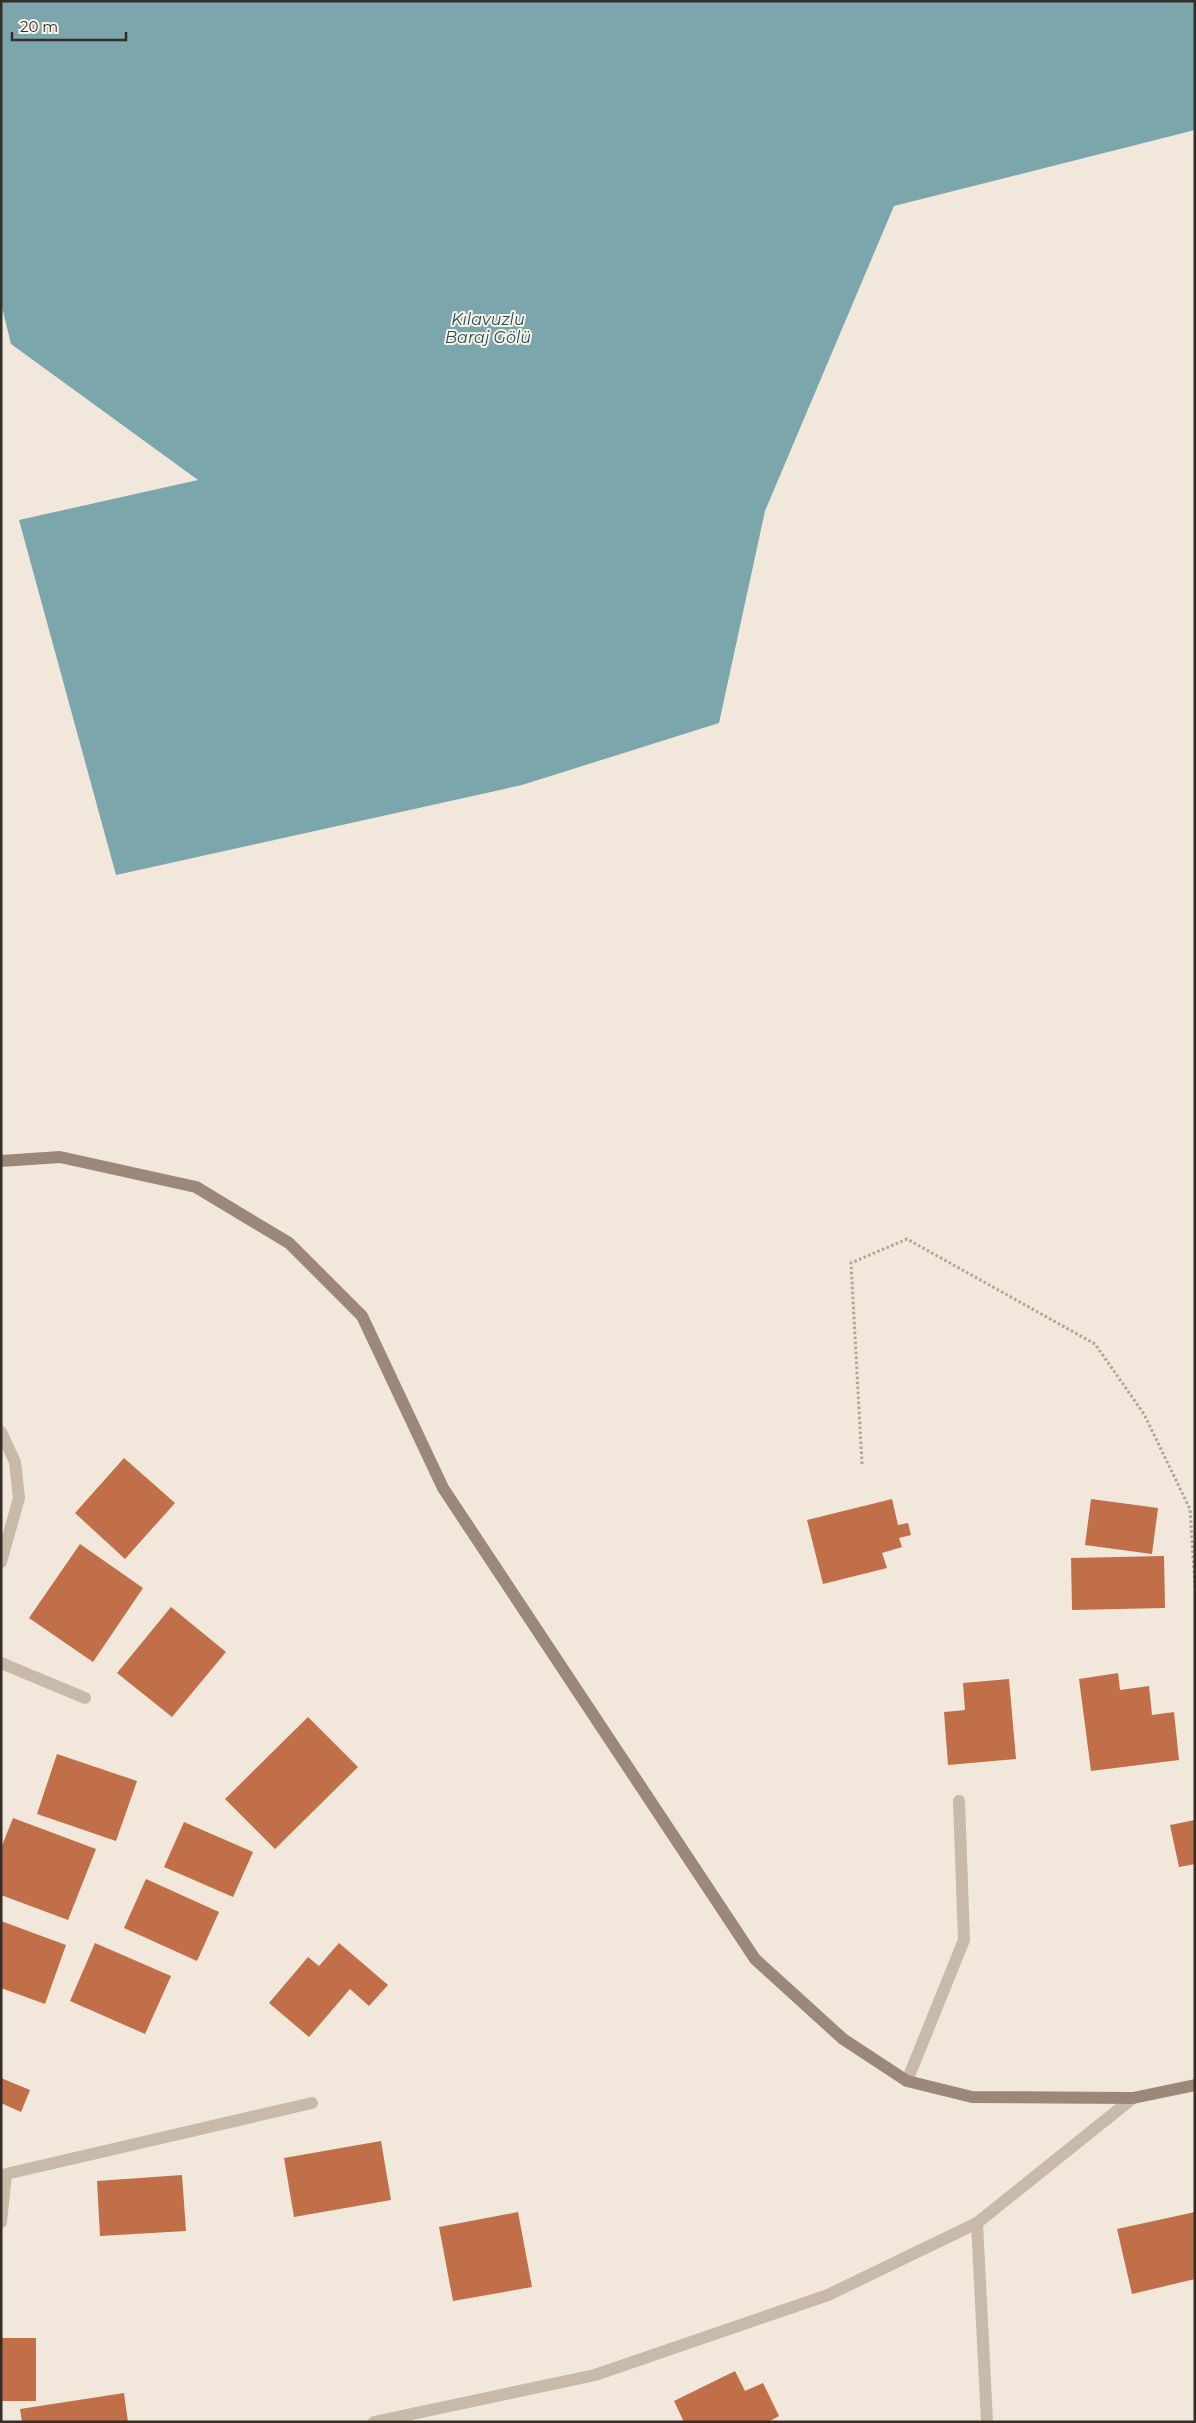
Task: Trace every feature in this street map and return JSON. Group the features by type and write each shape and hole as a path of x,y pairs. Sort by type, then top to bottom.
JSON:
{"street":[{"path":"1,1161 60,1157 196,1187 289,1243 362,1316 442,1488 755,1959 843,2039 907,2081 972,2097 1132,2098 1195,2085"},
{"path":"1,1432 15,1462 19,1498 1,1562"},
{"path":"1,1663 86,1698"},
{"path":"907,2081 964,1940 959,1801"},
{"path":"374,2422 595,2375 828,2296 977,2223 1132,2098"},
{"path":"1,2222 6,2174 312,2103"},
{"path":"977,2223 987,2422"}],"path":[{"path":"862,1464 851,1263 907,1239 1095,1344 1144,1414 1190,1509 1195,1587"}],"water":[{"name":"Kılavuzlu Baraj Gölü","path":"1,1 1195,1 1195,130 894,206 765,511 719,723 522,785 116,875 19,520 198,480 11,344 1,303"}],"building":[{"path":"124,1458 175,1503 125,1559 75,1513"},
{"path":"892,1499 898,1525 908,1523 911,1535 899,1538 902,1547 882,1553 887,1568 823,1584 807,1520"},
{"path":"1091,1499 1158,1508 1152,1554 1085,1545"},
{"path":"80,1544 143,1588 93,1662 29,1618"},
{"path":"1164,1556 1165,1608 1072,1610 1071,1558"},
{"path":"171,1607 226,1652 172,1717 117,1673"},
{"path":"1118,1673 1120,1690 1149,1686 1152,1715 1174,1712 1179,1760 1091,1771 1079,1679"},
{"path":"1009,1679 1016,1759 948,1765 944,1712 965,1710 963,1683"},
{"path":"308,1717 358,1767 275,1849 225,1799"},
{"path":"57,1754 137,1781 116,1841 37,1814"},
{"path":"13,1818 96,1849 68,1920 1,1895 1,1848"},
{"path":"1195,1820 1195,1864 1179,1867 1170,1825"},
{"path":"184,1822 253,1852 233,1897 164,1867"},
{"path":"146,1879 219,1912 197,1961 124,1928"},
{"path":"1,1921 66,1945 45,2004 1,1988"},
{"path":"95,1943 171,1976 145,2034 70,2001"},
{"path":"339,1943 388,1985 369,2006 350,1989 309,2037 269,2003 308,1957 319,1966"},
{"path":"1,2078 30,2090 21,2112 1,2103"},
{"path":"381,2141 391,2200 294,2217 284,2158"},
{"path":"182,2175 186,2231 100,2236 97,2181"},
{"path":"518,2212 532,2287 453,2301 439,2227"},
{"path":"1195,2212 1195,2279 1132,2294 1117,2229"},
{"path":"1,2338 36,2338 36,2401 1,2401"},
{"path":"735,2371 745,2391 763,2383 779,2416 768,2422 684,2422 674,2401"},
{"path":"124,2393 128,2422 22,2422 20,2409"}]}
